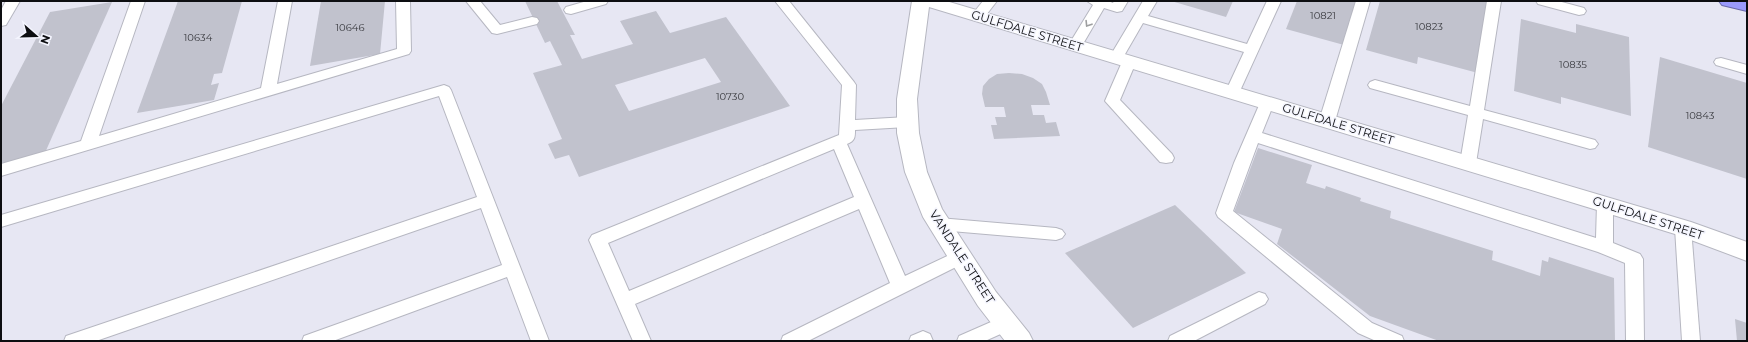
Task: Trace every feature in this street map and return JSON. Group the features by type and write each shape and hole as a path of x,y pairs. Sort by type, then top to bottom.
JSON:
{"highway":[{"path":"1728,1 1747,6"}],"street":[{"name":"VANDALE STREET","path":"922,1 911,64 907,99 908,133 916,172 931,211 987,299 1020,341"},
{"name":"GULFDALE STREET","path":"927,1 984,9 1075,46 1605,204 1683,228 1747,252"}],"lane":[{"path":"1,22 13,1"},
{"path":"88,144 138,1"},
{"path":"268,92 286,1"},
{"path":"1,170 404,51 403,1"},
{"path":"473,1 497,30 532,21"},
{"path":"571,10 601,1"},
{"path":"642,341 598,240 847,138 849,85 833,63 782,1"},
{"path":"1075,46 1098,2 1117,8 1121,1"},
{"path":"1150,1 1140,18 1122,60 1112,101 1166,158"},
{"path":"1232,93 1274,1"},
{"path":"1327,121 1363,1"},
{"path":"1468,164 1494,1"},
{"path":"1543,1 1579,11"},
{"path":"1140,18 1252,50"},
{"path":"1721,62 1747,70"},
{"path":"1375,85 1590,144"},
{"path":"1,221 444,90 540,341"},
{"path":"1267,103 1224,213 1365,328 1395,341"},
{"path":"847,125 908,122"},
{"path":"1253,136 1604,247 1634,259 1635,341"},
{"path":"839,142 900,286"},
{"path":"73,341 486,200"},
{"path":"624,301 864,200"},
{"path":"1604,247 1605,204"},
{"path":"939,224 1056,234"},
{"path":"1683,228 1691,341"},
{"path":"790,341 960,257"},
{"path":"311,341 512,268"},
{"path":"1177,341 1259,299"},
{"path":"966,341 1006,323"},
{"path":"918,341 923,339 924,341"}],"building":[{"path":"178,1 242,1 222,73 214,74 211,85 219,83 214,100 137,113"},
{"path":"321,1 385,1 380,54 310,66"},
{"path":"525,1 557,1 575,35 570,35 582,59 633,44 620,21 656,11 670,33 726,17 790,106 579,177 569,155 555,159 548,144 562,139 533,73 562,65 550,41 545,43","holes":["705,58 721,82 629,111 615,85"]},
{"path":"1171,1 1233,1 1226,17"},
{"path":"1297,1 1358,1 1344,45 1286,29"},
{"path":"1380,1 1488,2 1478,73 1418,57 1417,64 1366,50"},
{"path":"112,2 44,155 1,163 1,106 50,12"},
{"path":"1521,19 1576,33 1576,24 1629,37 1631,116 1561,97 1561,104 1514,91"},
{"path":"1660,57 1747,83 1747,179 1648,147"},
{"path":"997,74 1022,74 1033,78 1042,84 1050,105 1031,105 1033,115 1044,115 1046,123 1056,122 1060,136 994,139 991,125 997,125 995,117 1006,117 1004,107 985,107 982,94 983,86 989,79"},
{"path":"1258,148 1312,165 1306,183 1325,189 1326,186 1361,198 1360,201 1391,211 1390,218 1493,251 1492,260 1540,276 1542,260 1548,262 1549,257 1614,278 1615,341 1439,341 1370,316 1277,244 1282,229 1234,212"},
{"path":"1175,205 1246,273 1133,328 1065,253"},
{"path":"1735,319 1747,323 1747,341 1737,341"}]}
